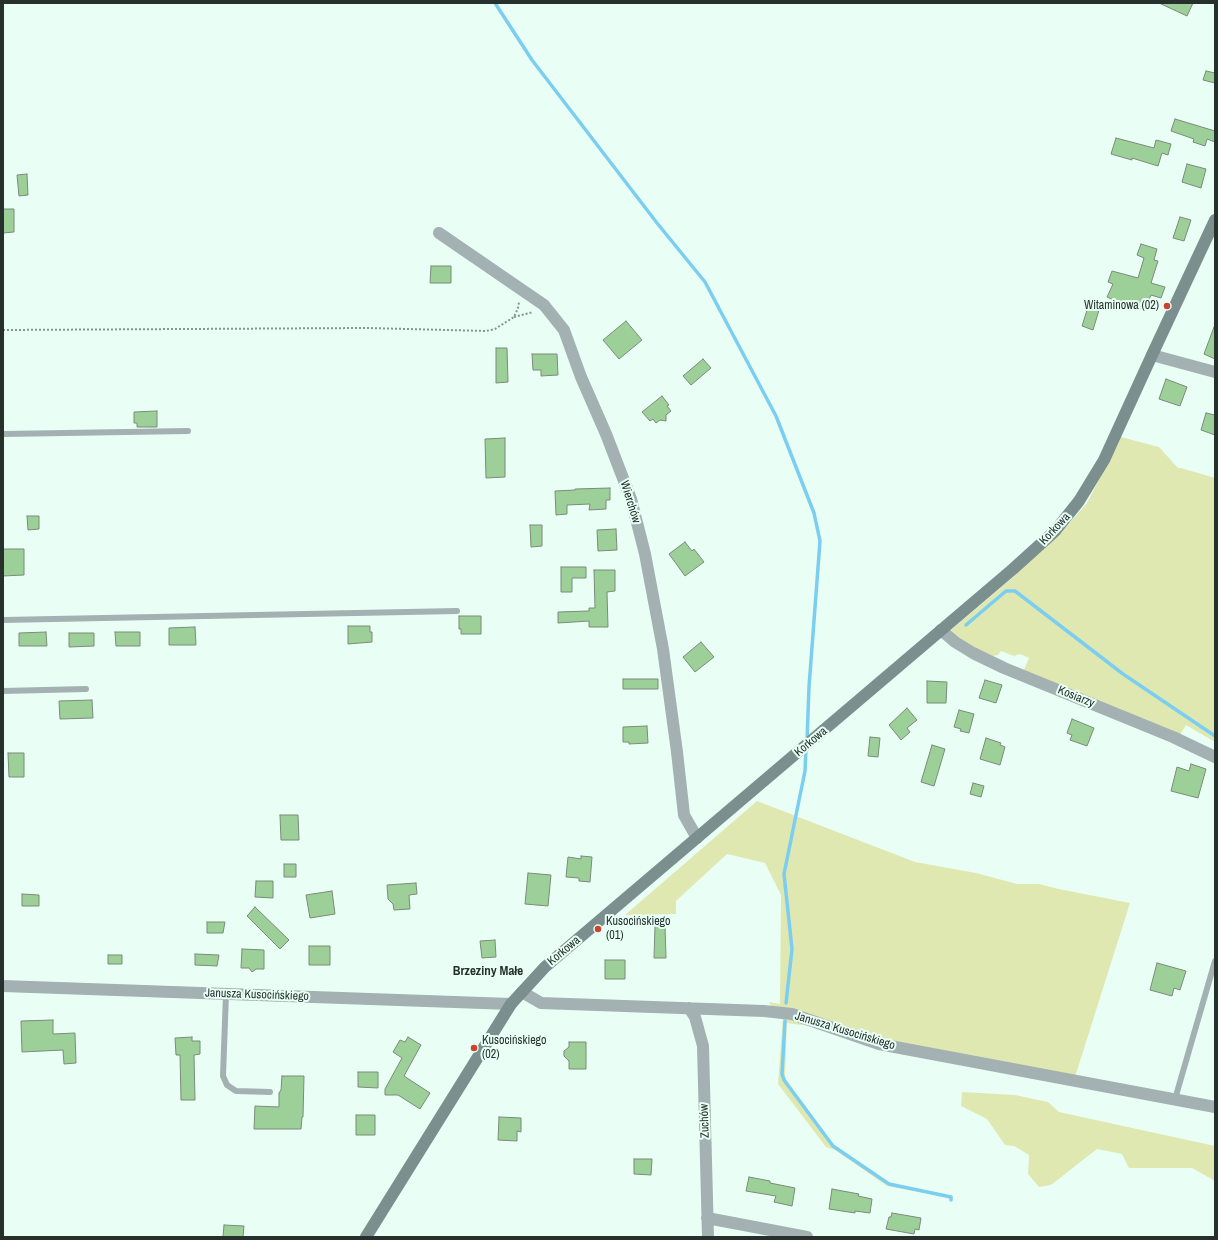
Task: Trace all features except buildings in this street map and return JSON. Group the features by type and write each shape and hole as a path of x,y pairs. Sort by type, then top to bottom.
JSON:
{"street":[{"name":"Korkowa","path":"366,1237 511,1004 545,967 814,739 1055,531 1079,501 1104,460 1215,220"},
{"name":"Wierchów","path":"439,233 544,305 564,330 581,377 606,434 631,499 645,554 663,649 678,752 684,815 697,838"},
{"path":"1152,355 1215,372"},
{"name":"Kosiarzy","path":"941,630 955,642 973,653 1004,668 1173,737 1215,757"},
{"name":"Janusza Kusocińskiego","path":"3,986 511,1004"},
{"name":"Janusza Kusocińskiego","path":"522,992 541,1003 764,1011 792,1014 879,1044 1215,1107"},
{"name":"Zuchów","path":"689,1008 695,1017 702,1046 708,1237"},
{"path":"707,1218 807,1237"}],"lane":[{"path":"3,434 188,432"},
{"path":"3,620 457,611"},
{"path":"3,691 86,690"},
{"path":"1175,1099 1215,961"},
{"path":"226,994 223,1076 227,1085 236,1091 270,1092"}],"path":[{"path":"3,330 367,328 486,331 495,329 514,318 519,301 516,286"}],"green space":[{"path":"1121,437 1159,447 1178,468 1215,478 1215,742 1186,725 1180,735 1023,672 1029,658 1020,654 1014,656 1001,651 998,655 993,656 958,640 951,630 1010,580 1061,533 1087,503"},
{"path":"757,801 915,862 976,873 1017,884 1039,884 1130,903 1075,1077 897,1045 771,1006 769,1002 780,1004 781,895 765,863 727,854 676,901 676,914 625,915"},
{"path":"783,1016 817,1027 787,1023 785,1075 786,1080 834,1145 889,1183 953,1196 953,1198 887,1186 835,1150 826,1147 778,1084"},
{"path":"962,1092 1015,1095 1048,1102 1059,1112 1215,1146 1215,1181 1192,1168 1129,1168 1122,1154 1097,1149 1051,1185 1039,1187 1028,1174 1029,1155 1014,1146 1005,1145 987,1119 961,1106"}],"waterway":[{"path":"495,3 532,60 657,223 705,282 776,416 814,513 820,541 809,687 807,741"},
{"path":"966,625 1006,591 1015,591 1123,674 1215,736"},
{"path":"786,1003 792,949 784,874 805,771 806,749"},
{"path":"785,1021 782,1074 784,1080 833,1146 889,1184 951,1197 951,1200"}],"place":[{"name":"Witaminowa (02)","path":"1167,306"},
{"name":"Kusocińskiego (01)","path":"598,929"},
{"name":"Kusocińskiego (02)","path":"474,1048"}],"district":[{"name":"Brzeziny Małe","path":"488,972"}]}
